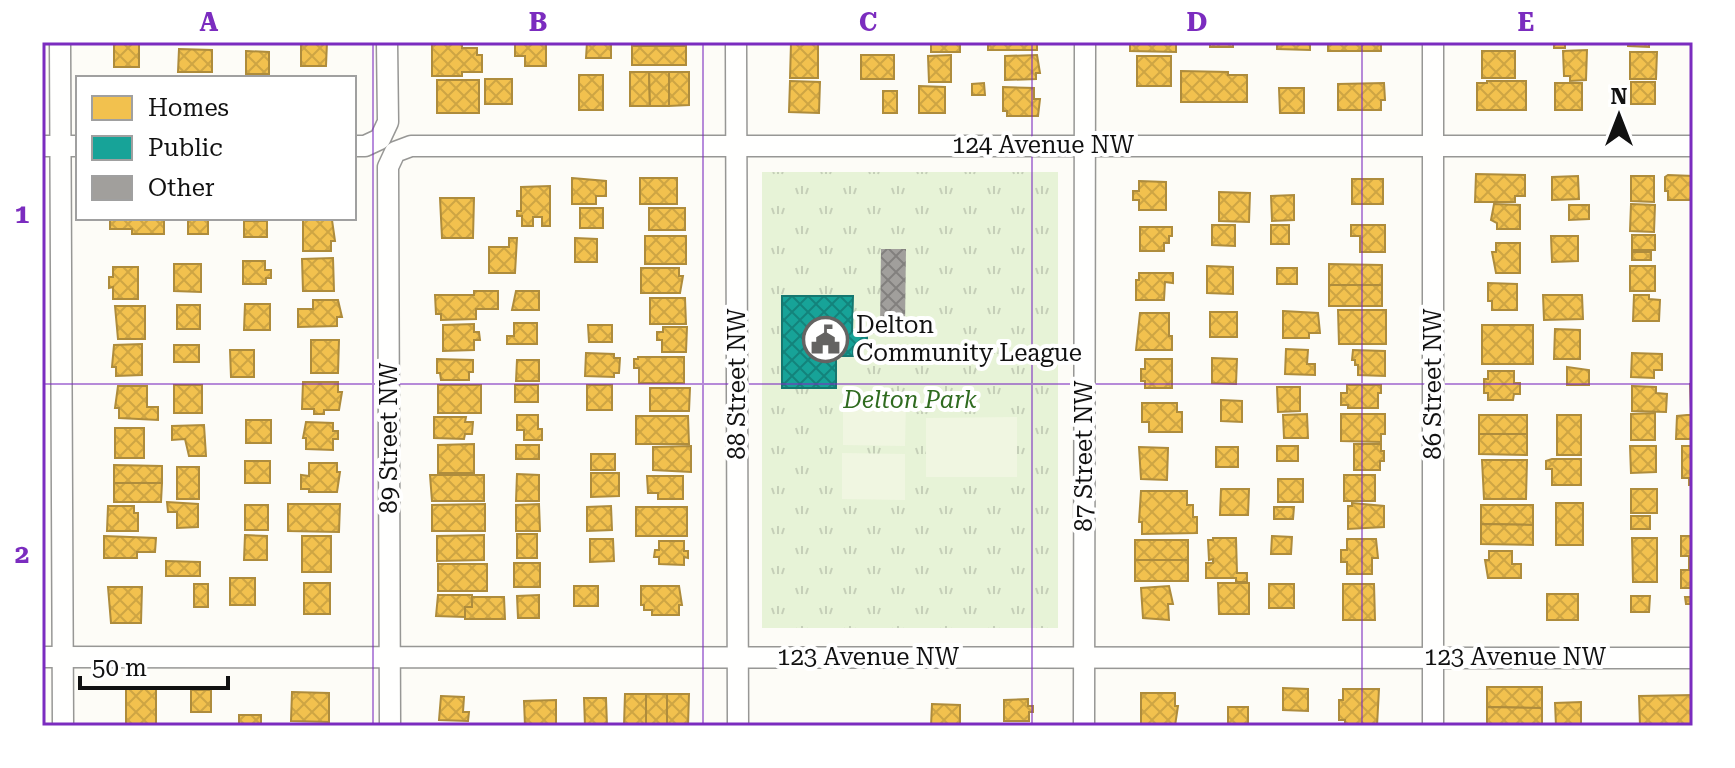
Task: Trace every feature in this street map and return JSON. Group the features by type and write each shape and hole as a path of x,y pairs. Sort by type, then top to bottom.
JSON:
{"street":[{"path":"60,42 63,726"},
{"name":"89 Street NW","path":"387,42 390,726"},
{"name":"88 Street NW","path":"736,42 738,726"},
{"name":"87 Street NW","path":"1084,726 1085,42"},
{"name":"86 Street NW","path":"1433,42 1433,726"},
{"name":"124 Avenue NW","path":"356,146 1693,146"},
{"name":"123 Avenue NW","path":"42,657 1693,658"}],"green space":[{"name":"Delton Park","path":"762,172 1058,172 1058,628 762,628"},
{"path":"843,399 906,400 905,446 843,445"},
{"path":"1017,417 1017,477 926,477 926,418"},
{"path":"842,453 905,454 905,500 842,499"}],"building: Homes":[{"path":"114,42 139,42 139,67 114,67"},
{"path":"301,42 327,42 326,66 301,66"},
{"path":"432,42 462,42 462,48 477,48 477,55 482,55 482,72 432,76"},
{"path":"515,42 546,42 546,66 525,66 525,56 515,56"},
{"path":"587,42 611,42 611,58 586,58"},
{"path":"632,42 686,42 686,46 632,46"},
{"path":"931,42 960,42 960,52 931,52"},
{"path":"988,42 1037,42 1037,50 988,50"},
{"path":"1130,42 1176,42 1176,52 1130,51"},
{"path":"1210,42 1233,42 1233,47 1210,47"},
{"path":"1277,42 1310,42 1310,50 1277,49"},
{"path":"1328,42 1381,42 1381,51 1328,51"},
{"path":"1554,42 1565,42 1565,48 1554,48"},
{"path":"1628,42 1649,42 1649,47 1628,46"},
{"path":"791,43 818,43 818,78 790,78"},
{"path":"632,46 686,46 686,65 632,65"},
{"path":"179,49 212,50 212,72 178,72"},
{"path":"1587,50 1586,80 1570,81 1570,76 1564,76 1563,51"},
{"path":"246,51 269,52 269,74 246,74"},
{"path":"1482,51 1515,51 1515,78 1482,78"},
{"path":"1630,52 1657,52 1656,79 1630,79"},
{"path":"861,55 894,55 894,79 861,79"},
{"path":"951,55 951,82 929,82 928,56"},
{"path":"1037,55 1040,73 1036,73 1036,79 1005,80 1005,56"},
{"path":"1137,56 1171,56 1171,86 1137,86"},
{"path":"1181,71 1247,75 1247,102 1181,102"},
{"path":"630,72 649,72 650,106 630,106"},
{"path":"649,72 669,72 669,106 650,106"},
{"path":"669,72 689,72 689,105 669,106"},
{"path":"579,75 603,75 603,110 579,110"},
{"path":"485,79 512,79 512,104 485,104"},
{"path":"437,80 479,80 479,113 437,113"},
{"path":"790,81 820,82 819,113 789,112"},
{"path":"1526,81 1526,110 1477,110 1477,83"},
{"path":"1631,82 1655,82 1655,104 1631,104"},
{"path":"984,83 985,95 972,95 972,84"},
{"path":"1384,83 1385,100 1381,100 1381,110 1338,110 1338,84"},
{"path":"1555,83 1582,83 1582,110 1555,110"},
{"path":"919,86 945,87 945,113 919,113"},
{"path":"1003,87 1034,88 1034,99 1040,99 1038,116 1007,116 1007,111 1003,111"},
{"path":"1279,88 1304,88 1304,113 1280,113"},
{"path":"883,91 897,91 897,113 883,113"},
{"path":"1476,174 1525,175 1525,196 1515,196 1515,202 1475,202"},
{"path":"1578,176 1579,199 1552,200 1552,177"},
{"path":"1631,176 1654,176 1654,202 1631,201"},
{"path":"1693,176 1693,200 1668,200 1665,177"},
{"path":"572,178 606,181 606,196 596,196 596,204 572,204"},
{"path":"640,178 677,178 677,204 640,204"},
{"path":"1352,179 1383,179 1383,204 1352,204"},
{"path":"1139,181 1166,182 1166,210 1139,210 1139,200 1133,200 1133,191 1139,191"},
{"path":"550,186 550,226 542,226 542,217 533,217 533,226 522,226 522,216 517,216 517,211 521,211 521,187"},
{"path":"1219,192 1250,193 1249,222 1219,221"},
{"path":"1294,195 1294,220 1272,221 1271,196"},
{"path":"440,198 474,198 473,238 442,238"},
{"path":"1494,204 1520,205 1520,229 1497,229 1497,223 1491,220"},
{"path":"1631,204 1655,205 1654,232 1630,231"},
{"path":"1569,205 1589,205 1589,219 1569,220"},
{"path":"580,208 603,208 603,228 580,228"},
{"path":"649,208 685,208 685,230 649,230"},
{"path":"110,220 164,220 164,234 132,234 132,229 110,229"},
{"path":"188,220 208,220 208,234 188,234"},
{"path":"303,220 332,220 335,241 331,241 331,251 303,251"},
{"path":"244,221 267,221 267,237 244,237"},
{"path":"1212,225 1235,225 1235,246 1212,245"},
{"path":"1271,225 1289,225 1289,244 1271,244"},
{"path":"1351,225 1385,225 1385,252 1360,252 1360,236 1351,236"},
{"path":"1140,227 1172,227 1172,236 1169,236 1169,243 1164,243 1164,251 1140,251"},
{"path":"1632,235 1655,235 1655,250 1632,250"},
{"path":"645,236 686,236 686,264 645,264"},
{"path":"1551,236 1578,236 1578,261 1552,262"},
{"path":"509,238 517,238 515,273 489,273 489,247 509,247"},
{"path":"575,238 597,239 597,262 575,262"},
{"path":"1496,243 1520,243 1520,273 1496,273 1492,252 1496,252"},
{"path":"1632,252 1651,252 1651,260 1632,260"},
{"path":"333,258 334,291 303,291 302,259"},
{"path":"243,261 265,261 265,270 271,270 271,278 266,278 266,284 243,284"},
{"path":"174,264 201,264 201,292 174,291"},
{"path":"1329,264 1382,265 1382,285 1329,285"},
{"path":"1207,266 1233,267 1233,294 1207,293"},
{"path":"1630,266 1655,266 1655,291 1630,291"},
{"path":"113,267 138,267 138,299 113,299 109,277 113,277"},
{"path":"641,268 679,268 679,276 683,276 680,293 641,293"},
{"path":"1277,268 1297,268 1297,284 1277,284"},
{"path":"1139,273 1173,273 1173,283 1165,282 1164,300 1136,300"},
{"path":"1488,283 1517,284 1517,310 1492,310 1492,301 1488,301"},
{"path":"1329,285 1382,285 1382,306 1329,306"},
{"path":"474,291 498,291 498,309 476,309 476,319 441,320 441,314 436,314 435,295 474,295"},
{"path":"516,291 539,291 539,310 512,310"},
{"path":"1543,295 1582,295 1583,319 1544,320"},
{"path":"1634,295 1649,295 1649,299 1660,300 1659,321 1633,321"},
{"path":"650,298 685,298 686,324 650,324"},
{"path":"313,300 338,300 342,317 337,317 337,326 298,327 298,309 313,309"},
{"path":"245,304 270,304 270,330 244,330"},
{"path":"177,305 200,305 200,329 177,329"},
{"path":"115,306 145,306 145,339 118,339"},
{"path":"1338,310 1386,310 1386,344 1339,344"},
{"path":"1283,311 1318,313 1320,333 1309,333 1309,338 1283,338"},
{"path":"1210,312 1237,312 1237,337 1210,337"},
{"path":"1140,313 1169,313 1172,350 1136,350"},
{"path":"514,323 537,323 537,344 507,344 507,336 514,336"},
{"path":"474,324 474,332 479,332 480,340 474,340 474,350 443,351 443,325"},
{"path":"588,325 612,325 612,342 589,342"},
{"path":"1482,325 1533,325 1533,364 1482,364"},
{"path":"663,327 687,327 686,352 662,352 662,340 657,340 657,332 663,332"},
{"path":"1555,329 1580,330 1580,359 1554,359"},
{"path":"311,340 339,340 338,373 311,373"},
{"path":"142,344 142,375 116,376 116,367 112,367 114,345"},
{"path":"174,345 199,345 199,362 174,362"},
{"path":"1286,349 1308,350 1307,364 1315,364 1315,375 1285,374"},
{"path":"230,350 254,350 254,377 231,377"},
{"path":"1353,350 1385,351 1385,376 1358,375 1358,365 1352,360"},
{"path":"586,353 614,354 614,358 620,358 619,373 614,373 614,377 585,376"},
{"path":"1632,353 1662,354 1662,370 1654,370 1654,378 1631,377"},
{"path":"684,357 684,383 639,383 639,368 634,368 634,359"},
{"path":"1212,358 1237,359 1236,384 1212,383"},
{"path":"437,359 473,360 469,380 441,380 440,373 437,373"},
{"path":"1145,359 1172,359 1172,388 1145,388 1145,381 1141,381 1141,369 1145,369"},
{"path":"517,360 539,360 539,381 516,381"},
{"path":"1567,367 1589,370 1589,385 1567,385"},
{"path":"1488,371 1514,371 1514,383 1520,383 1520,394 1514,394 1513,400 1488,400 1488,393 1484,393 1484,379 1488,379"},
{"path":"303,382 338,382 338,392 342,392 339,410 314,414 314,409 302,409"},
{"path":"1690,384 1693,384 1693,411 1691,411"},
{"path":"174,385 202,385 202,413 174,413"},
{"path":"438,385 481,385 481,413 438,413"},
{"path":"515,385 538,385 538,402 515,402"},
{"path":"587,385 612,385 612,410 587,410"},
{"path":"1347,385 1381,385 1378,408 1348,408 1348,405 1341,405 1341,393 1347,393"},
{"path":"118,386 147,386 147,407 158,407 158,420 119,418 119,408 115,408"},
{"path":"1632,386 1656,387 1656,393 1667,394 1666,412 1632,411"},
{"path":"1277,387 1300,387 1300,411 1278,412"},
{"path":"650,388 690,388 689,411 650,411"},
{"path":"1221,400 1242,401 1242,422 1221,421"},
{"path":"1142,403 1177,403 1177,412 1182,412 1182,432 1149,432 1149,422 1142,422"},
{"path":"1655,413 1655,440 1631,440 1631,414"},
{"path":"1307,414 1308,438 1284,438 1283,415"},
{"path":"1341,414 1385,414 1385,434 1381,434 1381,442 1341,441"},
{"path":"517,415 538,415 542,440 524,440 524,430 517,430"},
{"path":"1479,415 1527,415 1527,434 1479,434"},
{"path":"1557,415 1581,415 1581,455 1557,455"},
{"path":"1693,415 1693,439 1676,439 1677,416"},
{"path":"636,416 688,416 689,444 636,444"},
{"path":"434,417 466,417 465,422 473,422 472,434 465,434 464,439 434,438"},
{"path":"246,420 271,420 271,443 246,443"},
{"path":"306,422 333,423 338,439 333,439 333,450 306,449 306,438 303,438"},
{"path":"204,425 206,456 189,456 185,439 172,440 172,426"},
{"path":"115,428 144,428 144,458 115,458"},
{"path":"1479,434 1527,434 1527,455 1479,454"},
{"path":"474,444 474,473 438,473 438,445"},
{"path":"1354,444 1381,444 1384,461 1380,461 1380,470 1354,470"},
{"path":"1691,444 1693,485 1689,485 1689,478 1682,478 1682,446"},
{"path":"516,445 539,445 539,459 516,459"},
{"path":"691,446 691,472 653,470 653,447"},
{"path":"1277,446 1298,446 1298,461 1277,461"},
{"path":"1630,446 1656,446 1656,472 1631,473"},
{"path":"1139,447 1168,448 1167,480 1141,479"},
{"path":"1216,447 1238,447 1238,467 1216,467"},
{"path":"591,454 615,454 615,470 591,470"},
{"path":"1581,459 1581,485 1552,485 1552,469 1546,469 1546,461"},
{"path":"1482,460 1527,460 1526,499 1484,499"},
{"path":"245,461 270,461 270,483 245,483"},
{"path":"309,463 337,463 337,472 340,472 337,492 301,489 301,475 309,476"},
{"path":"114,465 162,466 162,483 114,483"},
{"path":"177,467 199,467 199,499 177,499"},
{"path":"591,473 619,473 619,496 591,497"},
{"path":"517,474 539,475 539,501 516,501"},
{"path":"430,475 484,475 484,501 432,501"},
{"path":"1344,475 1375,475 1375,501 1344,501"},
{"path":"647,476 683,476 683,499 658,499 658,493 648,493"},
{"path":"1278,479 1303,479 1303,502 1278,502"},
{"path":"114,483 162,483 161,502 114,502"},
{"path":"1221,489 1249,489 1248,515 1220,515"},
{"path":"1631,489 1657,489 1657,513 1631,513"},
{"path":"1141,491 1187,491 1187,505 1193,505 1193,517 1197,517 1197,533 1142,534 1142,522 1139,522"},
{"path":"167,502 198,504 198,527 177,528 177,512 168,512"},
{"path":"1352,503 1384,506 1384,527 1348,529 1348,506"},
{"path":"1556,503 1583,503 1583,545 1556,545"},
{"path":"288,504 340,504 339,532 288,531"},
{"path":"485,504 485,531 432,531 432,505"},
{"path":"539,504 540,531 516,531 516,505"},
{"path":"245,505 268,505 268,530 245,530"},
{"path":"1481,505 1533,505 1533,525 1481,524"},
{"path":"108,506 134,506 134,513 138,513 138,531 107,531"},
{"path":"611,506 612,530 587,531 587,507"},
{"path":"636,507 687,507 687,536 636,536"},
{"path":"1274,507 1294,507 1293,519 1274,519"},
{"path":"1631,516 1650,516 1650,529 1631,529"},
{"path":"1481,524 1533,525 1533,545 1481,544"},
{"path":"517,534 537,534 537,558 517,558"},
{"path":"245,535 267,536 267,560 244,560"},
{"path":"484,535 484,560 437,561 437,536"},
{"path":"104,536 156,538 155,552 137,552 137,558 104,558"},
{"path":"302,536 331,536 331,572 302,572"},
{"path":"1272,536 1292,537 1291,554 1271,554"},
{"path":"1681,536 1693,536 1693,588 1681,588 1681,570 1689,570 1689,556 1681,556"},
{"path":"1236,538 1237,573 1247,573 1247,582 1236,582 1236,578 1206,578 1206,563 1213,563 1213,559 1209,560 1208,540"},
{"path":"1632,538 1657,538 1657,582 1633,582"},
{"path":"590,539 613,539 614,561 590,562"},
{"path":"1347,539 1376,539 1378,558 1372,558 1372,574 1347,574 1347,562 1341,562 1341,550 1347,550"},
{"path":"1135,540 1188,540 1188,560 1135,560"},
{"path":"659,541 684,541 688,558 684,557 684,565 659,564 659,557 654,557 655,550 659,550"},
{"path":"1489,551 1512,551 1512,564 1521,564 1521,578 1488,578 1485,560 1489,560"},
{"path":"1135,560 1188,560 1188,581 1135,581"},
{"path":"166,561 200,562 200,576 166,576"},
{"path":"514,563 540,563 540,587 514,587"},
{"path":"438,564 487,564 487,591 438,591"},
{"path":"230,578 255,578 255,605 230,605"},
{"path":"304,583 330,583 330,614 304,614"},
{"path":"1218,583 1249,583 1249,614 1219,614"},
{"path":"194,584 208,584 208,607 194,607"},
{"path":"1269,584 1294,584 1294,608 1269,608"},
{"path":"1343,584 1374,584 1375,620 1343,620"},
{"path":"574,586 598,586 598,606 574,606"},
{"path":"641,586 679,586 682,605 679,605 679,615 652,615 652,610 644,610"},
{"path":"1169,586 1173,604 1168,604 1169,620 1143,618 1141,588"},
{"path":"108,587 142,587 141,623 111,623"},
{"path":"1547,594 1578,594 1578,620 1547,620"},
{"path":"438,595 472,595 472,607 465,607 465,617 436,616"},
{"path":"539,595 539,618 518,618 517,596"},
{"path":"1631,596 1650,596 1649,612 1631,612"},
{"path":"472,597 504,597 505,619 465,619 465,607 472,607"},
{"path":"1685,597 1693,597 1693,620 1692,604 1686,604"},
{"path":"1487,687 1542,687 1542,708 1487,707"},
{"path":"1283,688 1308,689 1308,711 1283,710"},
{"path":"126,689 156,689 156,726 126,726"},
{"path":"1343,689 1379,689 1377,726 1345,726 1345,720 1339,720 1339,700 1343,700"},
{"path":"191,690 211,690 211,712 191,712"},
{"path":"292,692 329,693 329,722 291,721"},
{"path":"1141,693 1175,693 1175,706 1178,706 1175,726 1141,726"},
{"path":"625,694 646,694 646,725 624,725"},
{"path":"646,694 667,694 667,726 646,725"},
{"path":"667,694 689,694 688,726 667,726"},
{"path":"1693,695 1693,726 1640,726 1639,696"},
{"path":"441,696 464,697 463,712 469,712 468,721 439,720"},
{"path":"584,698 606,698 607,726 585,726"},
{"path":"1028,699 1028,706 1033,706 1029,721 1004,721 1004,700"},
{"path":"556,700 556,726 525,726 524,701"},
{"path":"1581,702 1581,726 1556,726 1555,703"},
{"path":"932,704 960,705 960,726 931,726"},
{"path":"1228,707 1248,707 1248,726 1228,726"},
{"path":"1487,707 1542,708 1542,726 1487,726"},
{"path":"239,715 261,715 261,726 239,726"}],"building: Public":[{"name":"Delton Community League","path":"782,296 853,296 852,331 867,331 867,347 853,347 853,356 836,356 836,388 782,388"}],"building: Other":[{"path":"881,249 906,249 905,326 880,326"}],"place":[{"name":"Delton Community League","path":"825,339"}]}
